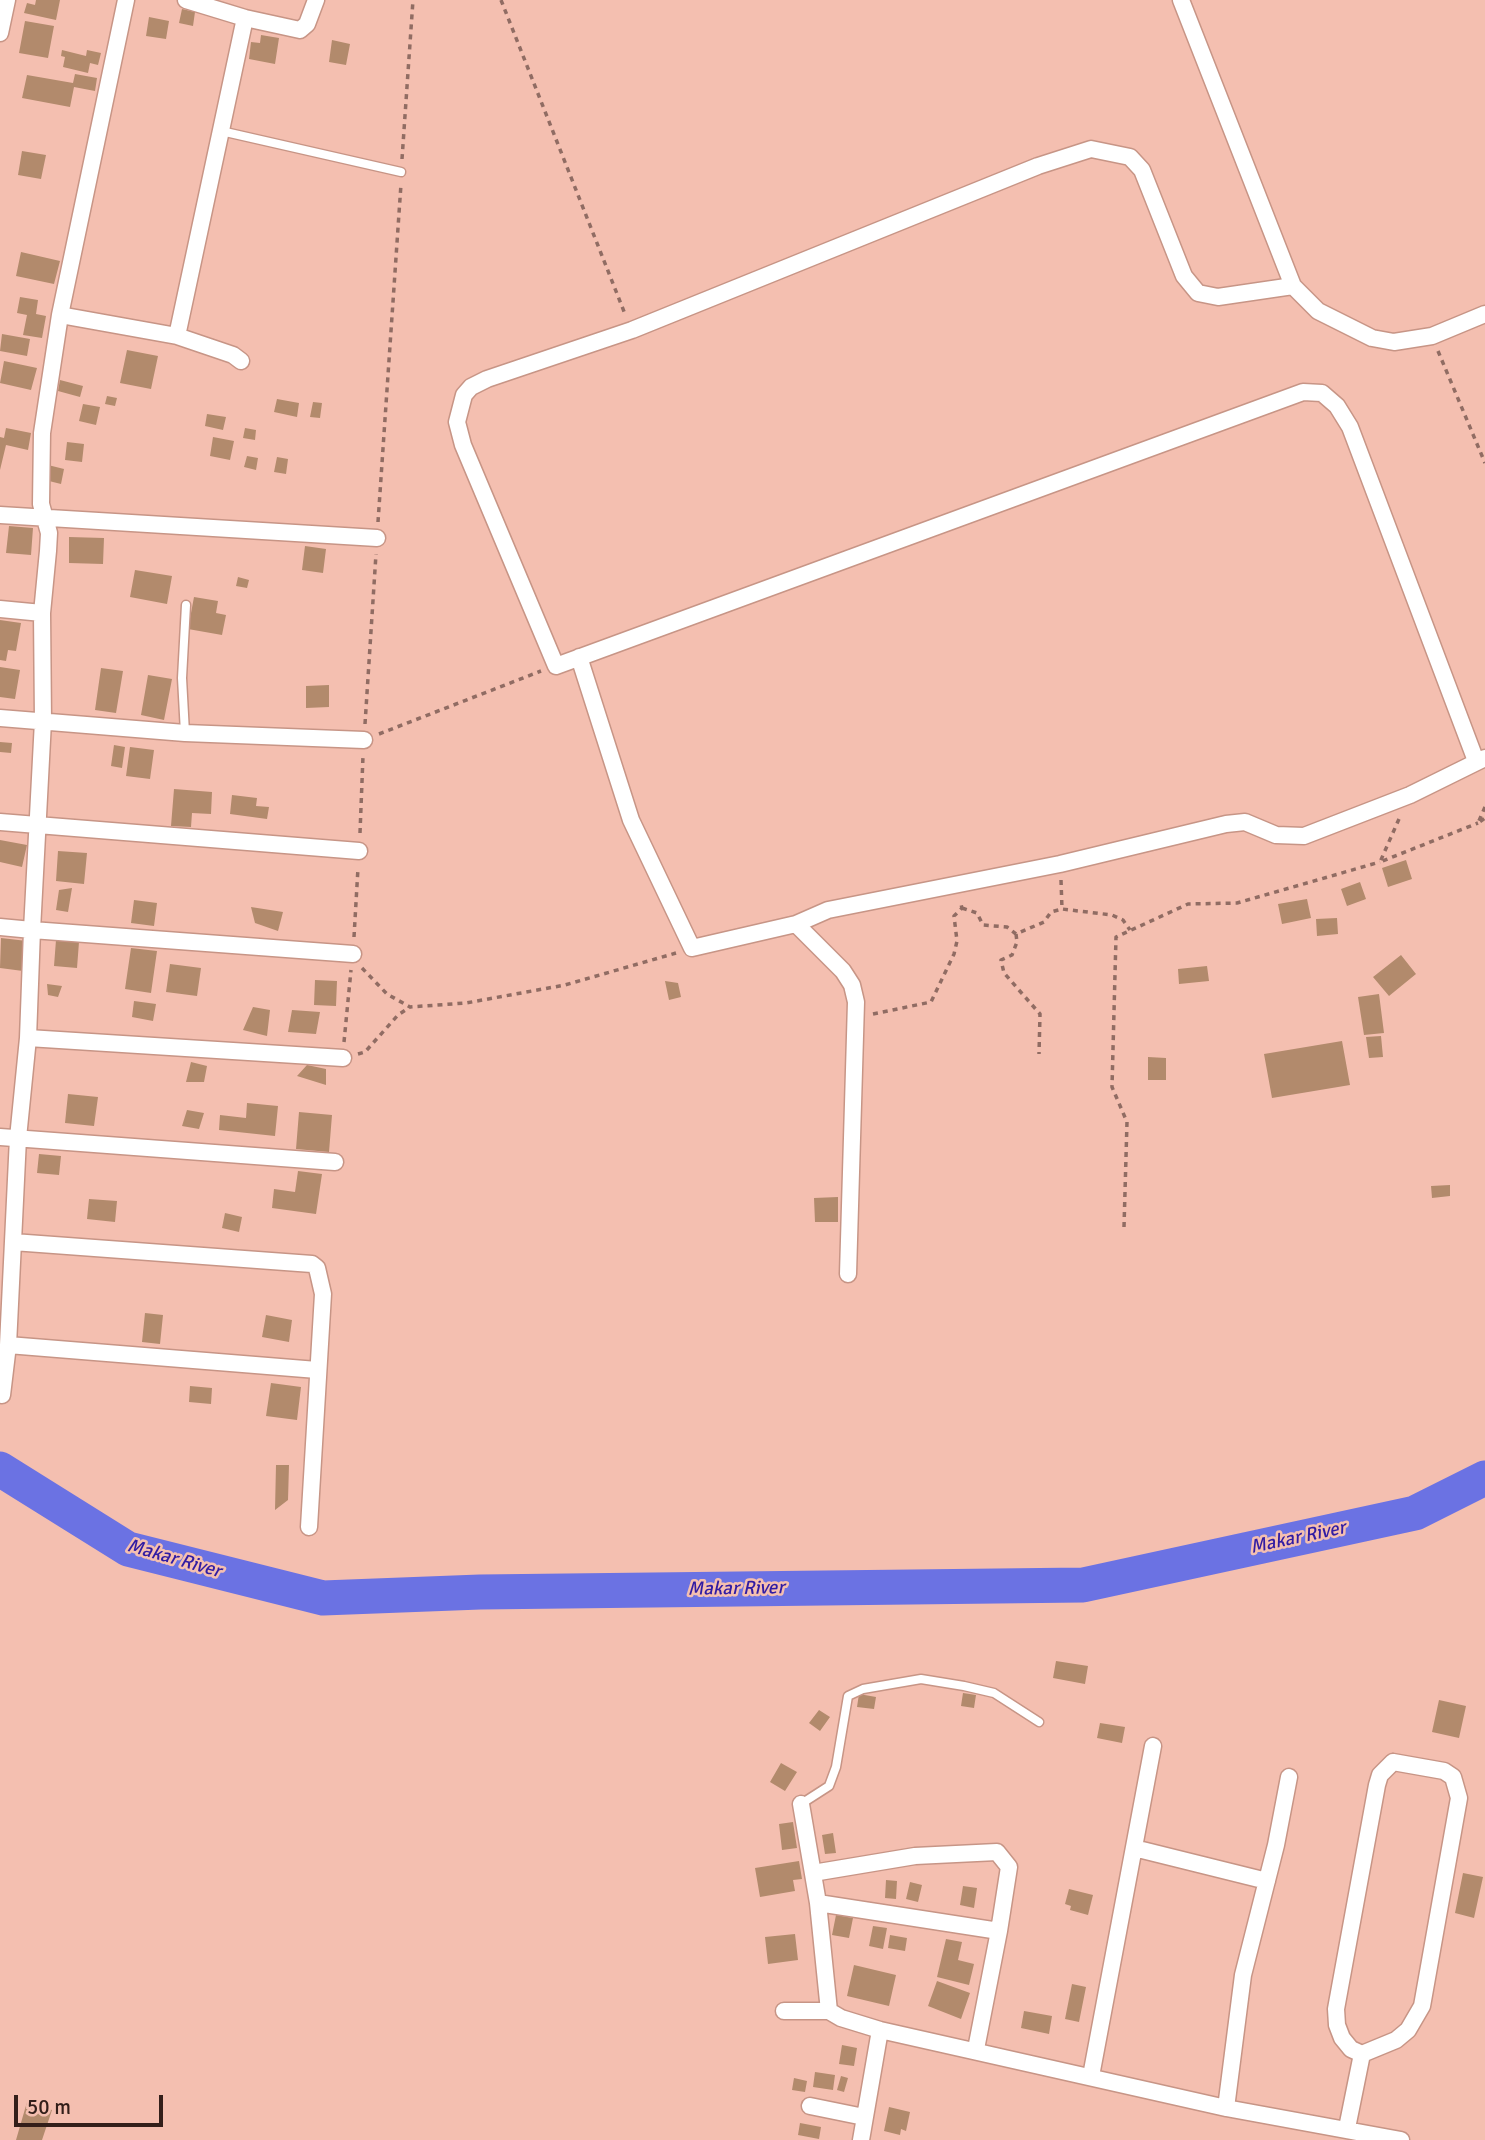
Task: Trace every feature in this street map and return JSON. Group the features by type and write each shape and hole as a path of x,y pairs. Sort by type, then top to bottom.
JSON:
{"street":[{"path":"0,33 7,0"},
{"path":"2,1395 8,1345 18,1138 28,1038 32,930 40,826 42,613 48,551 41,489 42,433 60,315 126,0"},
{"path":"186,0 245,18 300,30 307,24 316,0"},
{"path":"1181,0 1293,286 1318,311 1372,338 1394,342 1432,336 1485,314"},
{"path":"177,336 245,18"},
{"path":"579,657 631,820 692,948 796,924 828,910 1060,864 1226,824 1245,822 1276,835 1304,836 1410,795 1481,759 1350,427 1329,398 1312,391 579,657 556,666 463,445 457,422 460,406 471,387 487,379 632,330 1038,166 1091,149 1130,157 1143,170 1184,276 1198,293 1230,297 1293,286"},
{"path":"60,315 177,336 233,355 241,361"},
{"path":"0,515 377,538"},
{"path":"0,609 42,613"},
{"path":"0,718 185,733 364,740"},
{"path":"0,822 359,851"},
{"path":"796,924 843,971 852,985 857,1016 848,1274"},
{"path":"0,927 353,954"},
{"path":"28,1038 342,1058"},
{"path":"0,1137 335,1162"},
{"path":"13,1242 312,1264 321,1275 323,1294 309,1527"},
{"path":"8,1345 317,1370"},
{"path":"1091,2076 1153,1746"},
{"path":"1392,1762 1444,1771 1453,1777 1459,1798 1422,2006 1408,2031 1396,2040 1362,2054 1351,2049 1342,2038 1337,2025 1336,2010 1380,1775 1392,1762"},
{"path":"1226,2108 1243,1975 1267,1881 1289,1777"},
{"path":"801,1804 818,1903 829,2011"},
{"path":"1134,1849 1267,1881"},
{"path":"813,1873 915,1856 997,1852 1009,1867 976,2049"},
{"path":"818,1903 999,1931"},
{"path":"784,2011 829,2011 880,2030 976,2049 1226,2108 1401,2140"},
{"path":"860,2140 880,2030"},
{"path":"1347,2128 1362,2054"},
{"path":"810,2106 864,2117"}],"lane":[{"path":"221,131 401,173"},
{"path":"185,733 182,678 186,605"},
{"path":"801,1804 829,1786 836,1767 848,1696 863,1689 921,1679 964,1686 994,1693 1039,1722"}],"path":[{"path":"501,0 632,330"},
{"path":"1432,336 1485,463"},
{"path":"364,740 556,666"},
{"path":"1380,862 1410,795"},
{"path":"1478,823 1485,807"},
{"path":"1124,1227 1127,1122 1112,1087 1116,937 1188,904 1237,902 1380,862 1485,818"},
{"path":"1060,864 1062,909"},
{"path":"956,885 962,908"},
{"path":"962,908 976,914 983,925 1007,927 1016,934 1017,942 1012,955 1001,960 1004,973 1040,1014 1039,1054"},
{"path":"857,1016 923,1006 931,1002 954,954 957,941 954,916 962,908"},
{"path":"1016,934 1044,922 1051,912 1062,909 1112,915 1123,920 1130,930"},
{"path":"342,1058 365,1052 398,1015 410,1007 466,1003 565,985 692,948"},
{"path":"353,954 372,980 387,994 410,1007"}],"building":[{"path":"36,0 60,0 56,20 24,13 27,3 35,5"},
{"path":"182,9 195,12 193,26 179,23"},
{"path":"149,17 169,21 166,39 146,36"},
{"path":"25,21 54,26 48,58 19,53"},
{"path":"261,35 279,38 275,64 249,59 251,42 260,43"},
{"path":"332,40 350,44 346,65 329,62"},
{"path":"62,50 86,56 87,50 101,53 98,65 90,63 88,73 63,67 65,57 61,56"},
{"path":"75,74 97,78 95,91 74,87 70,107 22,98 27,75 73,83"},
{"path":"22,151 46,155 41,179 18,175"},
{"path":"21,252 60,261 54,284 16,276"},
{"path":"20,297 38,300 36,314 46,316 42,338 23,335 27,315 17,313"},
{"path":"2,334 30,339 27,356 0,351"},
{"path":"127,350 158,356 151,389 120,383"},
{"path":"4,361 37,368 31,390 0,383"},
{"path":"60,380 83,386 80,397 58,391"},
{"path":"107,396 117,398 115,406 105,404"},
{"path":"277,399 299,403 297,417 274,412"},
{"path":"313,402 322,403 320,418 310,417"},
{"path":"83,404 100,407 96,425 79,421"},
{"path":"207,414 226,417 223,430 205,426"},
{"path":"6,428 31,433 28,450 6,445 0,470 0,437 4,438"},
{"path":"245,428 256,430 255,440 243,438"},
{"path":"213,437 234,441 230,460 210,456"},
{"path":"67,442 84,444 82,462 65,460"},
{"path":"247,456 258,458 256,470 244,467"},
{"path":"277,457 288,459 286,474 274,472"},
{"path":"48,465 64,469 61,484 45,480"},
{"path":"9,526 33,528 31,555 6,553"},
{"path":"69,537 104,538 103,564 69,563"},
{"path":"305,546 326,549 323,573 302,570"},
{"path":"135,570 172,576 167,604 130,597"},
{"path":"238,577 249,580 247,588 236,586"},
{"path":"194,597 218,601 216,613 226,615 222,635 188,629"},
{"path":"0,620 21,623 16,651 8,650 6,661 0,660"},
{"path":"0,667 20,670 15,699 0,697"},
{"path":"101,668 123,671 116,713 95,710"},
{"path":"148,675 172,679 164,720 141,715"},
{"path":"329,685 329,707 306,708 306,686"},
{"path":"0,742 12,743 11,753 0,752"},
{"path":"114,745 125,747 122,768 111,766"},
{"path":"130,747 154,750 150,779 126,776"},
{"path":"174,789 212,792 211,814 192,813 191,827 171,826"},
{"path":"232,795 257,798 256,806 269,807 267,819 230,814"},
{"path":"0,840 27,845 22,867 0,862"},
{"path":"58,851 87,853 84,884 56,881"},
{"path":"1406,860 1412,879 1388,887 1382,868"},
{"path":"1360,882 1366,899 1347,906 1341,889"},
{"path":"72,888 68,912 56,910 59,890"},
{"path":"1307,899 1311,918 1282,924 1278,904"},
{"path":"134,900 157,903 154,926 131,923"},
{"path":"251,907 283,912 278,931 255,923"},
{"path":"1337,918 1338,934 1317,936 1316,919"},
{"path":"1,938 27,941 23,971 0,968"},
{"path":"56,940 79,942 77,968 54,966"},
{"path":"131,948 157,951 151,993 125,989"},
{"path":"1401,955 1416,974 1389,996 1373,977"},
{"path":"170,964 201,968 197,996 166,992"},
{"path":"1207,966 1209,981 1179,984 1178,969"},
{"path":"315,980 337,981 336,1006 314,1005"},
{"path":"665,981 678,983 681,997 669,1000"},
{"path":"47,984 62,986 58,997 48,995"},
{"path":"1379,994 1384,1033 1364,1035 1358,997"},
{"path":"134,1001 156,1004 153,1021 132,1017"},
{"path":"253,1007 270,1010 267,1036 243,1030"},
{"path":"292,1010 320,1012 316,1034 288,1032"},
{"path":"1381,1036 1383,1057 1369,1058 1366,1037"},
{"path":"1342,1041 1350,1085 1272,1098 1264,1054"},
{"path":"1148,1057 1166,1058 1166,1080 1148,1080"},
{"path":"191,1062 207,1066 204,1082 186,1082"},
{"path":"307,1065 326,1069 326,1085 297,1076"},
{"path":"68,1094 98,1097 94,1126 65,1123"},
{"path":"247,1103 278,1106 275,1136 219,1130 220,1115 246,1118"},
{"path":"187,1110 204,1113 199,1129 182,1126"},
{"path":"299,1112 332,1115 329,1152 296,1149"},
{"path":"39,1154 61,1156 59,1175 37,1173"},
{"path":"298,1171 322,1174 316,1214 272,1208 274,1189 295,1192"},
{"path":"1450,1185 1450,1196 1432,1198 1431,1186"},
{"path":"838,1197 838,1222 815,1222 814,1198"},
{"path":"89,1199 117,1201 115,1222 87,1219"},
{"path":"225,1213 242,1217 239,1232 222,1228"},
{"path":"145,1313 163,1315 160,1344 142,1342"},
{"path":"266,1315 292,1320 289,1342 262,1337"},
{"path":"271,1383 301,1387 297,1420 266,1416"},
{"path":"190,1386 212,1388 211,1404 189,1402"},
{"path":"276,1465 289,1465 288,1500 275,1510"},
{"path":"1056,1661 1088,1666 1085,1684 1053,1678"},
{"path":"963,1693 976,1695 974,1708 961,1706"},
{"path":"859,1694 876,1697 874,1709 857,1707"},
{"path":"1439,1700 1466,1706 1459,1738 1432,1732"},
{"path":"819,1710 830,1717 820,1731 809,1723"},
{"path":"1100,1723 1125,1727 1122,1743 1097,1738"},
{"path":"781,1763 797,1772 785,1791 770,1782"},
{"path":"793,1822 797,1848 782,1850 779,1824"},
{"path":"833,1833 836,1853 825,1854 822,1835"},
{"path":"799,1861 802,1879 793,1880 795,1891 760,1897 755,1868"},
{"path":"1463,1873 1483,1877 1474,1918 1455,1913"},
{"path":"886,1880 897,1881 896,1899 885,1898"},
{"path":"910,1882 922,1885 918,1902 906,1899"},
{"path":"963,1886 977,1888 974,1908 960,1905"},
{"path":"1069,1889 1093,1895 1088,1915 1070,1910 1071,1906 1065,1904"},
{"path":"836,1915 853,1918 849,1938 832,1935"},
{"path":"873,1926 887,1928 883,1949 869,1946"},
{"path":"795,1934 798,1960 768,1964 765,1937"},
{"path":"890,1935 907,1938 905,1951 888,1948"},
{"path":"946,1939 962,1942 958,1960 974,1964 969,1985 937,1977"},
{"path":"854,1965 896,1975 889,2006 847,1996"},
{"path":"937,1981 970,1993 961,2019 928,2006"},
{"path":"1072,1984 1086,1987 1079,2022 1065,2019"},
{"path":"1024,2011 1052,2016 1049,2034 1021,2028"},
{"path":"842,2045 857,2048 854,2066 839,2064"},
{"path":"815,2072 835,2075 833,2090 813,2087"},
{"path":"841,2076 848,2078 844,2092 837,2090"},
{"path":"794,2078 807,2081 805,2092 792,2090"},
{"path":"27,2102 52,2110 42,2140 16,2140"},
{"path":"889,2107 910,2112 906,2131 901,2129 900,2135 884,2131"},
{"path":"800,2123 821,2127 819,2139 798,2135"}],"waterway":[{"name":"Makar River","path":"0,1469 128,1549 323,1598 480,1592 1083,1585 1415,1513 1485,1478"}]}
